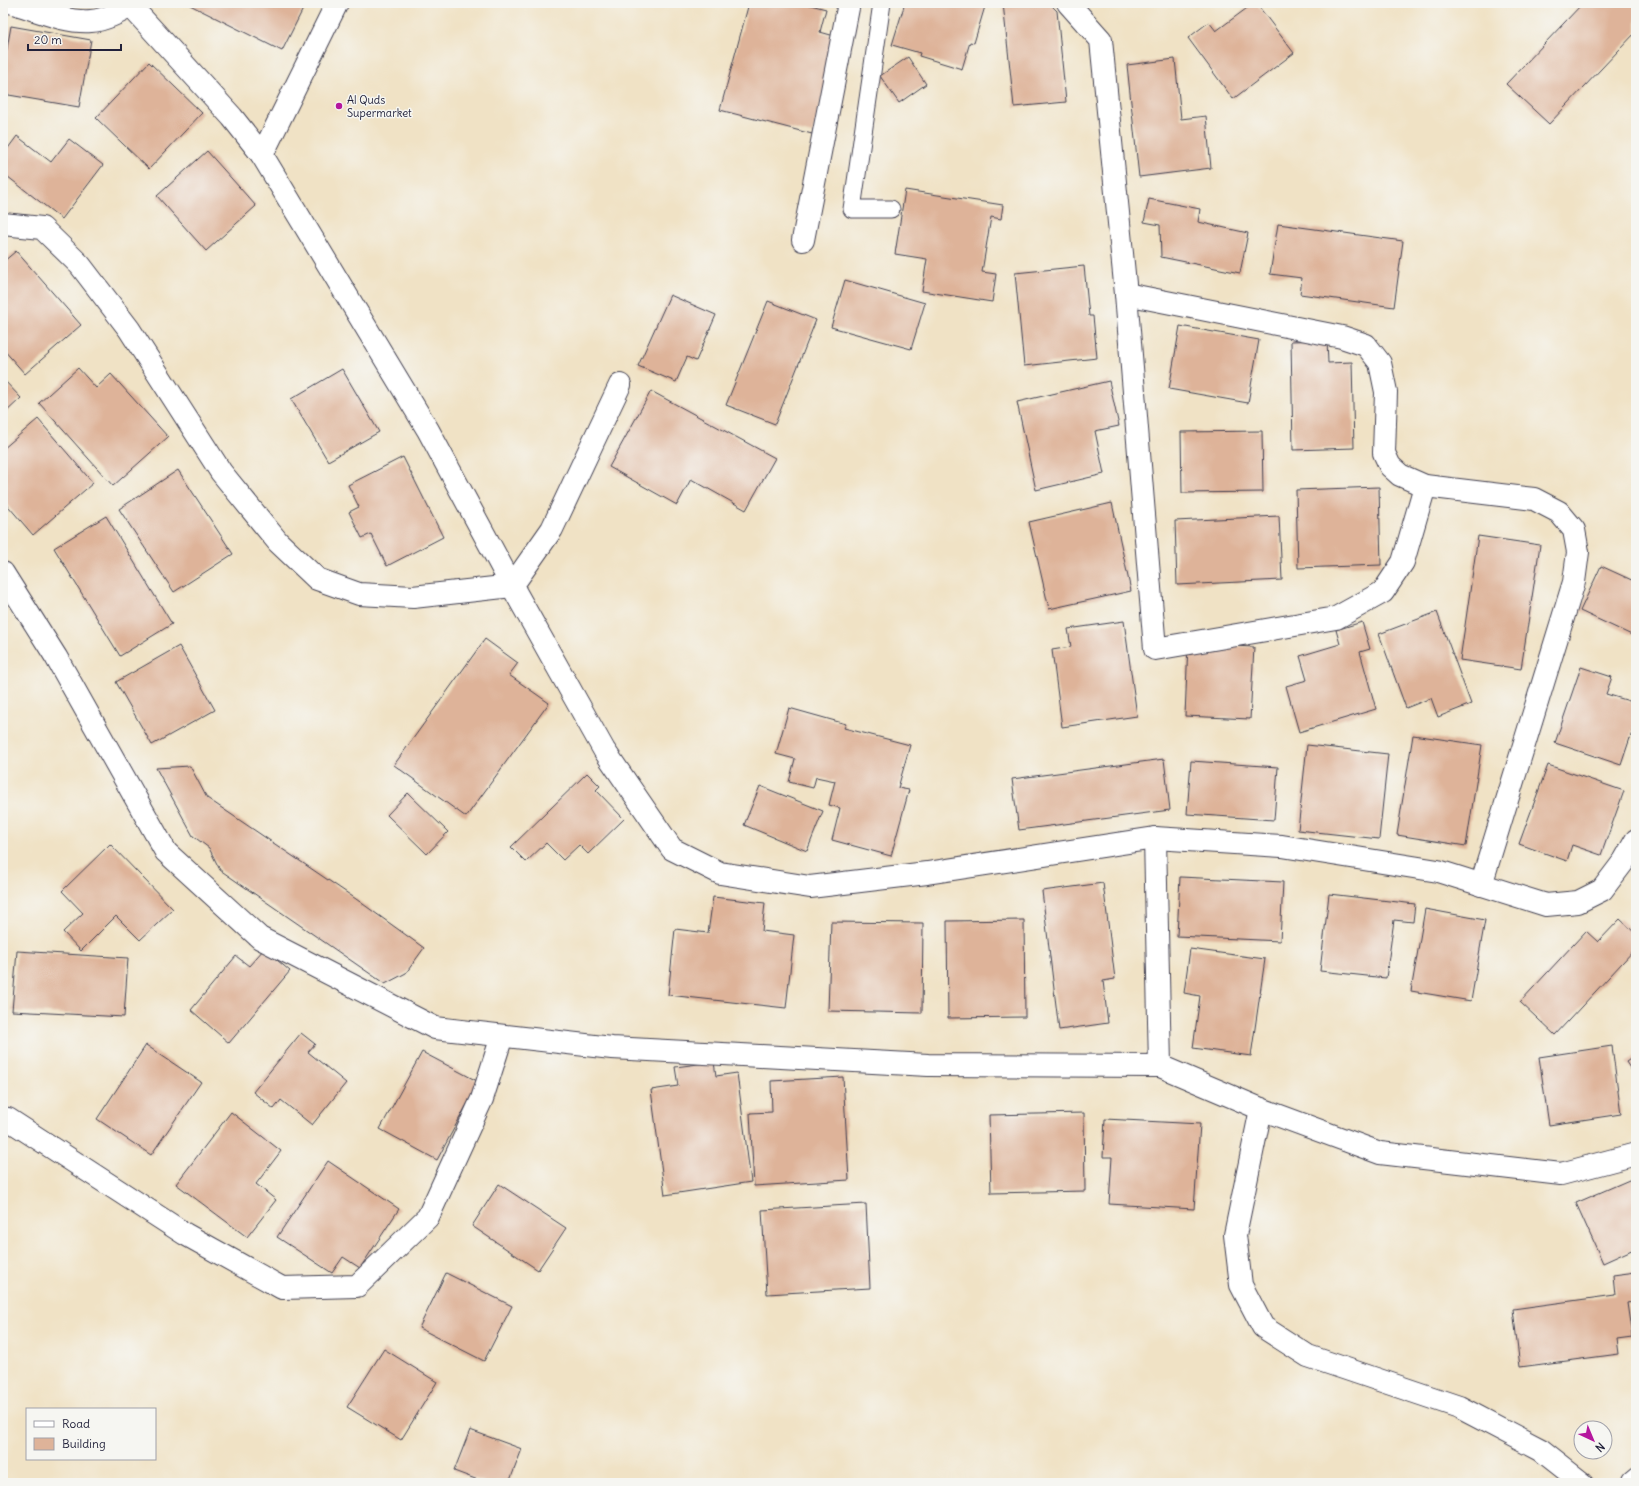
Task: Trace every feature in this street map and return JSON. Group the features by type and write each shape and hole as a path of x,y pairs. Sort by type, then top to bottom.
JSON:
{"street":[{"path":"13,3 63,18 90,21 110,17 129,5 232,117 262,155 428,430 512,586 604,750 672,849 720,873 810,888 927,873 1155,838 1282,846 1438,871 1546,905 1578,902 1602,890 1624,861 1636,840"},
{"path":"262,155 337,3"},
{"path":"803,240 849,3"},
{"path":"1068,3 1100,40 1126,294 1155,649 1336,618 1383,592 1403,562 1425,486"},
{"path":"3,224 42,228 80,265 130,329 221,472 278,542 317,580 359,594 413,597 512,586 552,529 620,385"},
{"path":"1126,294 1342,337 1366,345 1380,363 1386,392 1384,453 1390,466 1400,475 1425,486 1534,499 1559,512 1574,530 1578,552 1574,582 1481,885"},
{"path":"3,573 56,657 166,852 260,938 435,1028 612,1048 928,1065 1160,1066 1261,1109 1380,1153 1561,1174 1636,1154"},
{"path":"1155,838 1160,1066"},
{"path":"3,1118 8,1119 185,1234 282,1288 357,1286 428,1217 482,1099 502,1036"},
{"path":"1261,1109 1235,1235 1241,1285 1263,1327 1308,1356 1460,1407 1542,1450 1583,1483"},
{"path":"1630,1483 1636,1478"}],"lane":[{"path":"882,3 852,209 891,209"}],"building":[{"path":"186,3 306,3 282,51"},
{"path":"749,3 803,3 826,9 820,32 838,37 812,134 720,110"},
{"path":"905,3 986,3 974,43 970,42 962,69 919,56 920,53 892,45"},
{"path":"1003,3 1049,3 1057,11 1066,102 1014,107"},
{"path":"1256,3 1294,53 1233,99 1188,38 1209,22 1216,31"},
{"path":"1583,3 1636,3 1636,32 1549,124 1506,84"},
{"path":"11,26 91,40 79,107 3,94 3,71"},
{"path":"908,57 926,84 899,103 880,76"},
{"path":"1175,59 1181,119 1206,116 1211,168 1139,177 1127,65"},
{"path":"149,62 202,113 149,169 96,118"},
{"path":"17,136 51,162 69,139 103,165 62,219 3,173 3,155"},
{"path":"207,151 256,206 206,251 157,196"},
{"path":"905,190 1003,205 1001,219 991,217 982,272 996,274 992,302 922,291 927,259 895,254"},
{"path":"1149,199 1200,209 1198,222 1248,233 1240,273 1161,257 1160,225 1144,222"},
{"path":"1278,224 1403,241 1394,307 1300,294 1302,278 1270,274"},
{"path":"16,251 81,325 25,374 3,349 3,262"},
{"path":"1084,266 1089,316 1093,316 1097,358 1024,366 1015,273"},
{"path":"845,280 925,303 911,349 831,327"},
{"path":"670,295 716,315 696,361 687,357 676,382 638,366"},
{"path":"768,301 816,320 775,424 726,405"},
{"path":"1180,326 1259,340 1248,403 1169,389"},
{"path":"1327,340 1328,363 1352,362 1354,448 1293,450 1291,341"},
{"path":"78,368 96,388 111,374 168,437 113,486 39,403"},
{"path":"342,369 379,432 328,461 291,399"},
{"path":"3,379 21,398 3,415"},
{"path":"1109,381 1119,426 1095,431 1104,474 1036,490 1017,402"},
{"path":"651,391 775,458 746,510 691,479 677,505 609,467"},
{"path":"38,419 93,483 33,535 3,500 3,449"},
{"path":"1262,431 1263,492 1182,493 1181,432"},
{"path":"403,457 443,537 387,566 371,534 362,538 349,512 359,507 348,485"},
{"path":"178,470 233,554 174,592 119,509"},
{"path":"1379,487 1381,565 1298,568 1296,490"},
{"path":"1112,503 1131,591 1049,609 1029,522"},
{"path":"106,516 172,624 120,656 54,548"},
{"path":"1279,516 1282,580 1177,585 1175,521"},
{"path":"1478,536 1540,545 1521,669 1460,660"},
{"path":"1601,566 1636,582 1636,637 1580,611"},
{"path":"1437,612 1471,704 1438,717 1431,698 1406,708 1379,634"},
{"path":"1124,621 1137,716 1062,727 1052,650 1071,647 1068,629"},
{"path":"1362,622 1370,649 1360,652 1376,709 1299,732 1286,686 1307,680 1300,656 1340,644 1336,630"},
{"path":"485,639 518,663 509,675 549,703 466,817 394,765"},
{"path":"1188,644 1254,647 1250,719 1185,716"},
{"path":"179,646 215,710 152,745 116,682"},
{"path":"1581,667 1612,677 1606,694 1636,703 1636,720 1621,765 1555,743"},
{"path":"789,708 846,724 844,728 910,745 898,788 909,790 891,856 832,840 840,808 829,805 835,781 816,777 813,788 789,782 795,759 776,754"},
{"path":"1413,735 1482,745 1466,846 1397,835"},
{"path":"1307,745 1388,754 1379,839 1298,830"},
{"path":"1164,759 1170,810 1019,830 1012,779"},
{"path":"1191,761 1278,767 1274,820 1187,814"},
{"path":"1548,765 1624,791 1601,855 1572,845 1567,861 1519,844"},
{"path":"190,766 207,798 356,899 424,948 406,973 385,984 220,870 209,848 193,836 156,768"},
{"path":"587,773 600,786 596,790 624,819 588,854 579,845 563,860 546,843 526,862 511,847"},
{"path":"760,786 823,811 807,851 744,825"},
{"path":"408,793 448,832 427,854 387,815"},
{"path":"110,844 173,909 140,940 116,916 81,951 63,932 83,913 62,891"},
{"path":"1180,877 1283,882 1280,941 1177,936"},
{"path":"1103,883 1115,979 1103,981 1108,1023 1059,1030 1042,891"},
{"path":"1329,894 1415,904 1413,922 1394,920 1386,978 1320,971"},
{"path":"713,897 765,903 762,931 794,935 786,1008 668,995 675,929 708,933"},
{"path":"1425,909 1485,920 1471,1001 1411,991"},
{"path":"1620,919 1636,934 1636,948 1555,1035 1520,1002 1586,931 1598,942"},
{"path":"1024,920 1025,1017 948,1018 947,921"},
{"path":"831,922 923,923 922,1013 828,1011"},
{"path":"264,949 290,971 229,1043 191,1010 236,956 249,966"},
{"path":"1190,949 1265,959 1251,1056 1193,1048 1200,996 1184,993"},
{"path":"17,951 128,958 124,1017 12,1011"},
{"path":"301,1033 315,1044 308,1052 346,1083 312,1125 281,1100 274,1109 253,1092"},
{"path":"146,1045 201,1082 151,1155 97,1119"},
{"path":"1612,1046 1621,1114 1549,1125 1539,1057"},
{"path":"422,1052 479,1082 437,1160 380,1129"},
{"path":"1636,1055 1636,1077 1626,1062"},
{"path":"714,1062 716,1076 737,1073 751,1182 665,1195 651,1090 678,1086 675,1067"},
{"path":"843,1077 849,1180 754,1186 750,1113 772,1112 771,1081"},
{"path":"231,1112 281,1151 256,1184 276,1200 247,1237 176,1184"},
{"path":"1084,1113 1085,1191 991,1193 989,1115"},
{"path":"1105,1119 1200,1124 1194,1209 1109,1204 1112,1157 1103,1157"},
{"path":"328,1161 399,1209 360,1268 343,1257 332,1273 277,1237"},
{"path":"1636,1177 1636,1248 1603,1263 1576,1203"},
{"path":"499,1184 566,1228 538,1270 472,1226"},
{"path":"866,1204 870,1288 767,1294 762,1210"},
{"path":"1636,1272 1636,1301 1627,1303 1632,1337 1617,1339 1619,1354 1520,1367 1513,1309 1615,1295 1613,1275"},
{"path":"446,1273 512,1306 484,1361 419,1328"},
{"path":"384,1349 437,1382 401,1440 347,1407"},
{"path":"470,1430 522,1449 509,1483 486,1483 454,1471"}],"place":[{"name":"Al Quds Supermarket","path":"339,106"}]}
